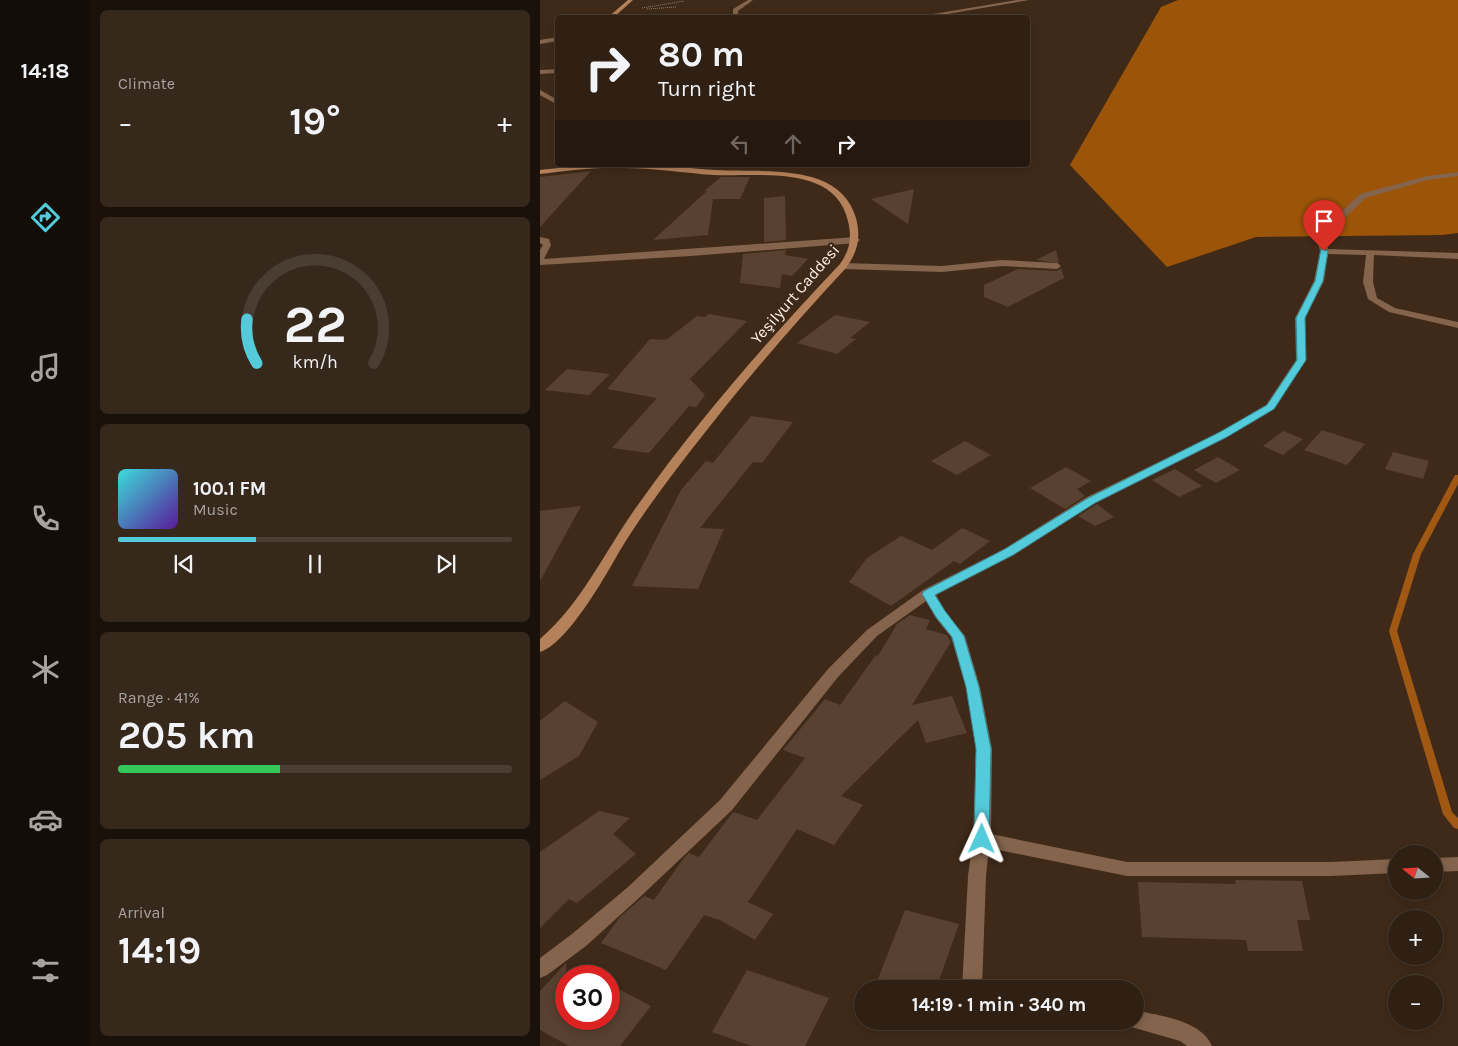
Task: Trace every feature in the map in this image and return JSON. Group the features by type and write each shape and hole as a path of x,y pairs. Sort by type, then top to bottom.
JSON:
{"main road":[{"path":"612,15 631,0"},
{"name":"Yeşilyurt Caddesi","path":"540,172 596,167"},
{"name":"Yeşilyurt Caddesi","path":"540,647 570,620 642,506 746,372 843,266 851,255 856,240 850,213 844,199 834,190 804,177 772,173 725,173 645,167"}],"street":[{"path":"736,15 735,10 751,0"},
{"path":"990,0 1003,3"},
{"path":"929,15 1027,0"},
{"path":"540,42 555,40"},
{"path":"540,72 555,70"},
{"path":"540,92 555,100"},
{"path":"540,969 579,940 634,892 726,805 833,673 872,633 928,594 1009,552 1092,500 1224,434 1270,407 1301,360 1300,318 1319,281 1324,251 1320,237 1363,196 1427,178 1458,174"},
{"path":"540,240 546,241 547,245 540,260 692,253 856,240"},
{"path":"1324,251 1458,256"},
{"path":"1370,254 1368,282 1373,299 1392,310 1458,325"},
{"path":"843,266 942,269 1002,263 1057,266"},
{"path":"928,594 940,614 958,636 972,687 984,749 982,839 977,876 972,980"},
{"path":"982,839 1127,870 1331,869 1388,866"},
{"path":"1443,865 1458,864"},
{"path":"1144,1021 1186,1033 1202,1046"}],"path":[{"path":"634,9 684,1"},
{"path":"616,10 676,7"}],"shaded area":[{"path":"1178,0 1458,0 1458,233 1442,235 1256,237 1167,267 1070,165 1161,7"}],"building":[{"path":"591,171 540,227 540,177"},
{"path":"721,177 750,177 740,199 713,199 708,235 653,240 707,191 704,191"},
{"path":"914,189 908,224 871,199"},
{"path":"785,196 786,240 764,242 764,198"},
{"path":"786,250 785,255 808,259 792,276 782,274 780,288 740,283 743,254"},
{"path":"1056,250 1059,263 1036,260"},
{"path":"1061,268 1064,278 1008,307 984,297 984,285 1018,269 1057,271"},
{"path":"709,314 747,321 690,379 705,395 696,407 689,406 649,453 612,448 657,398 607,389 650,339 666,340 697,316 705,317"},
{"path":"835,315 870,322 850,338 856,339 837,354 797,343"},
{"path":"567,369 610,374 589,395 545,390"},
{"path":"751,416 793,422 762,463 753,462 700,528 724,529 698,589 632,586 681,490 706,461 713,463"},
{"path":"1322,430 1365,444 1347,465 1304,450"},
{"path":"1283,431 1303,439 1283,455 1263,446"},
{"path":"965,441 991,455 957,475 931,461"},
{"path":"1393,452 1429,461 1423,479 1385,469"},
{"path":"1218,457 1240,470 1216,483 1194,470"},
{"path":"1066,467 1091,481 1077,489 1085,496 1065,509 1030,488"},
{"path":"1175,469 1202,486 1179,497 1152,480"},
{"path":"1097,504 1114,517 1095,526 1078,516"},
{"path":"581,506 540,581 540,511"},
{"path":"962,528 990,541 960,564 954,561 891,606 849,582 867,558 901,536 932,550"},
{"path":"910,615 930,620 926,629 947,635 951,642 912,705 952,696 967,733 926,743 918,720 841,796 863,805 834,845 797,829 748,902 773,914 755,940 720,920 704,915 666,970 601,943 620,917 644,896 654,900 689,853 699,857 733,812 757,820 805,758 783,750 825,699 840,705 876,655 878,656 897,624"},
{"path":"565,701 598,722 579,756 540,780 540,721"},
{"path":"599,811 630,818 613,834 636,854 577,903 569,899 540,928 540,852"},
{"path":"1235,880 1302,881 1310,920 1297,920 1303,951 1248,951 1246,940 1142,937 1138,882 1236,884"},
{"path":"905,910 959,924 939,980 878,980"},
{"path":"747,970 829,998 805,1046 752,1046 712,1032"},
{"path":"555,975 555,1030 620,1030 620,990 651,1006 620,1046 569,1046 540,1030 540,991"}],"waterway":[{"path":"1458,477 1417,554 1393,631 1448,814 1458,825"}],"route":[{"path":"982,839 984,749 967,663 958,636 940,614 928,594 1009,552 1092,500 1224,434 1270,407 1301,360 1300,318 1319,281 1324,251"}]}
